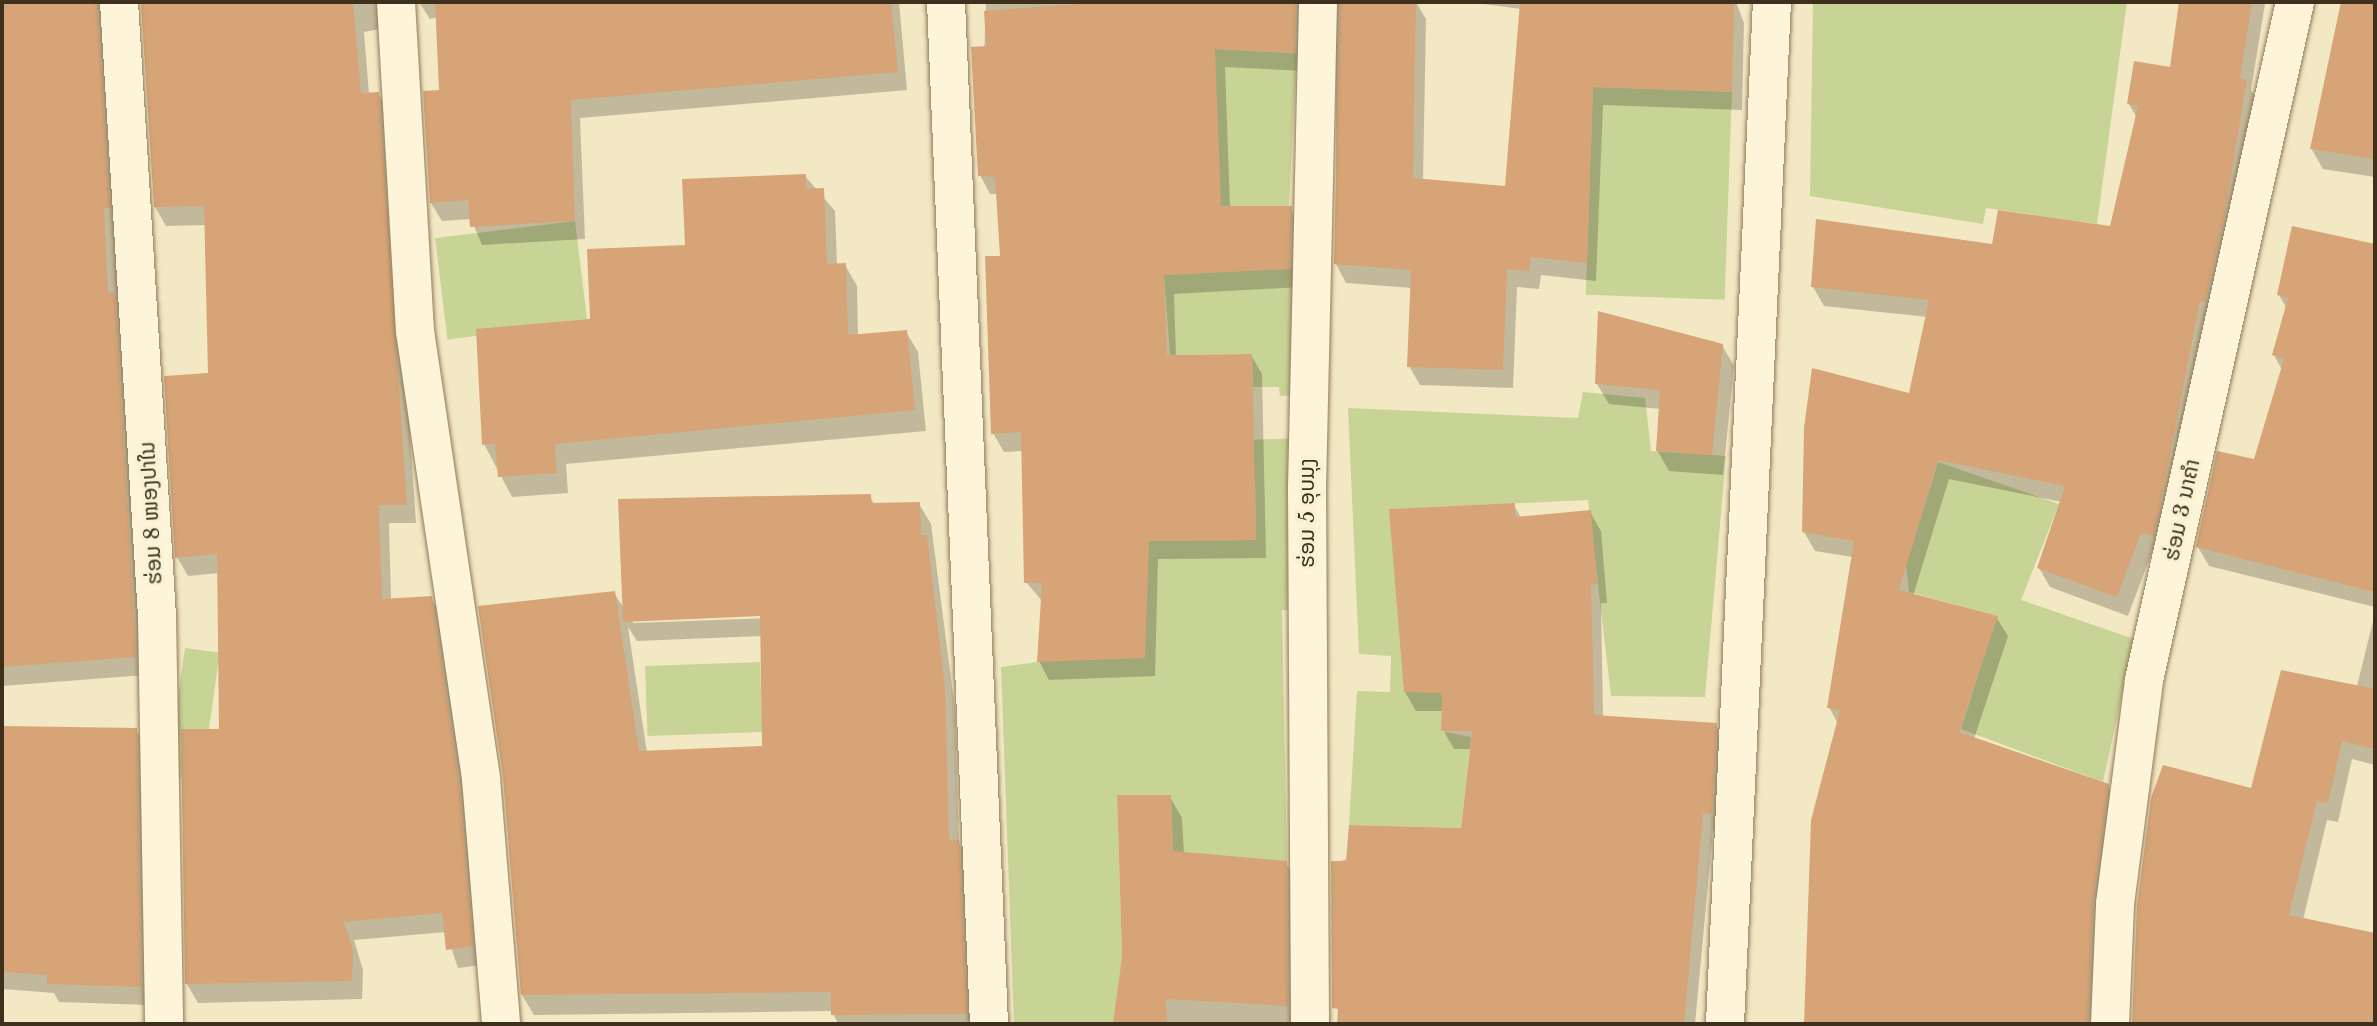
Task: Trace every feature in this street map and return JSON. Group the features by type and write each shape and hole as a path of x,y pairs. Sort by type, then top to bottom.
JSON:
{"street":[{"name":"ຮ່ອມ 8 ໜອງປາໃນ","path":"120,2 157,617 164,1024"},
{"path":"396,2 415,331 481,779 501,1024"},
{"path":"946,2 989,1024"},
{"name":"ຮ່ອມ 5 ອຸບມຸງ","path":"1311,1024 1307,488 1318,2"},
{"path":"1725,1024 1772,2"},
{"name":"ຮ່ອມ 3 ນາຄຳ","path":"2110,1024 2116,890 2144,680 2295,2"}],"green space":[{"path":"1813,2 2127,2 2097,224 1986,208 1983,224 1810,196"},
{"path":"1215,49 1297,53 1289,210 1207,206"},
{"path":"1593,87 1732,92 1725,300 1586,295"},
{"path":"575,221 587,322 447,339 435,238"},
{"path":"1299,268 1298,395 1280,396 1279,387 1253,387 1252,354 1170,355 1164,275"},
{"path":"1583,392 1645,398 1651,451 1726,456 1705,697 1611,696 1588,500 1390,509 1500,592 1442,707 1441,731 1471,737 1461,828 1349,825 1357,691 1390,692 1391,656 1359,654 1348,408 1578,418"},
{"path":"1299,438 1295,610 1282,610 1287,861 1173,854 1171,795 1117,795 1122,956 1114,1024 1014,1024 1001,667 1037,662 1147,541 1256,540 1255,479 1143,480 1248,440"},
{"path":"1938,462 2059,504 2021,600 2134,639 2103,782 1961,729 1997,616 1909,592 1906,566"},
{"path":"185,648 220,653 202,781 167,776"},
{"path":"760,662 762,732 648,736 645,666"}],"building":[{"path":"2,2 97,2 110,208 104,208 108,293 115,292 136,657 2,667"},
{"path":"141,2 353,2 361,93 379,92 407,505 379,505 382,599 432,596 459,781 473,946 446,950 442,913 344,922 353,950 352,981 185,984 181,729 219,729 217,554 175,558 164,376 208,373 204,206 154,207"},
{"path":"435,2 891,2 898,72 571,100 575,221 470,227 468,200 430,203 423,91 439,90"},
{"path":"1105,2 1296,2 1295,53 1215,49 1221,206 1292,206 1290,269 1164,275 1167,355 1252,354 1256,540 1149,541 1145,658 1037,662 1042,583 1024,583 1021,432 991,434 985,256 1000,256 995,177 978,176 971,47 986,46 984,11"},
{"path":"1340,2 1416,2 1413,178 1505,186 1520,2 1734,3 1732,92 1593,87 1587,263 1531,257 1529,271 1507,269 1503,370 1407,367 1411,270 1334,264"},
{"path":"2179,2 2252,2 2240,78 2247,80 2223,223 2205,302 2200,301 2154,536 2141,533 2117,597 2037,568 2065,486 1938,460 1899,590 1998,616 1959,732 2109,784 2093,901 2088,1024 1804,1024 1811,820 1840,710 1827,708 1854,541 1802,532 1804,428 1812,368 1909,393 1929,300 1811,287 1816,219 1992,244 1998,210 2110,226 2138,106 2127,104 2134,61 2170,67"},
{"path":"2341,2 2375,2 2375,159 2310,149"},
{"path":"806,174 806,189 824,188 827,264 846,263 848,335 907,330 915,410 555,444 557,473 498,477 495,443 482,445 476,329 590,319 587,249 685,245 682,179"},
{"path":"2292,226 2375,244 2375,592 2196,547 2217,451 2254,459 2284,359 2272,355 2288,298 2277,295"},
{"path":"1598,311 1723,344 1712,455 1656,451 1660,390 1595,384"},
{"path":"871,494 871,503 920,502 921,535 927,535 945,688 949,840 959,840 967,1014 831,1015 831,992 521,995 503,777 478,606 615,591 639,751 762,746 760,616 623,622 618,499"},
{"path":"1515,503 1515,517 1591,510 1597,584 1591,585 1594,715 1717,723 1712,814 1703,813 1684,1024 1337,1024 1338,1009 1332,1008 1331,861 1346,861 1349,825 1461,828 1472,731 1441,731 1442,693 1404,692 1389,509"},
{"path":"2281,670 2375,689 2375,749 2342,741 2328,803 2317,801 2289,915 2375,933 2375,1024 2132,1024 2137,906 2151,798 2163,765 2251,788"},
{"path":"2,726 137,728 141,987 47,984 47,975 2,972"},
{"path":"1117,795 1171,795 1173,851 1287,861 1288,1006 1166,999 1167,1024 1113,1024 1122,956"}]}
